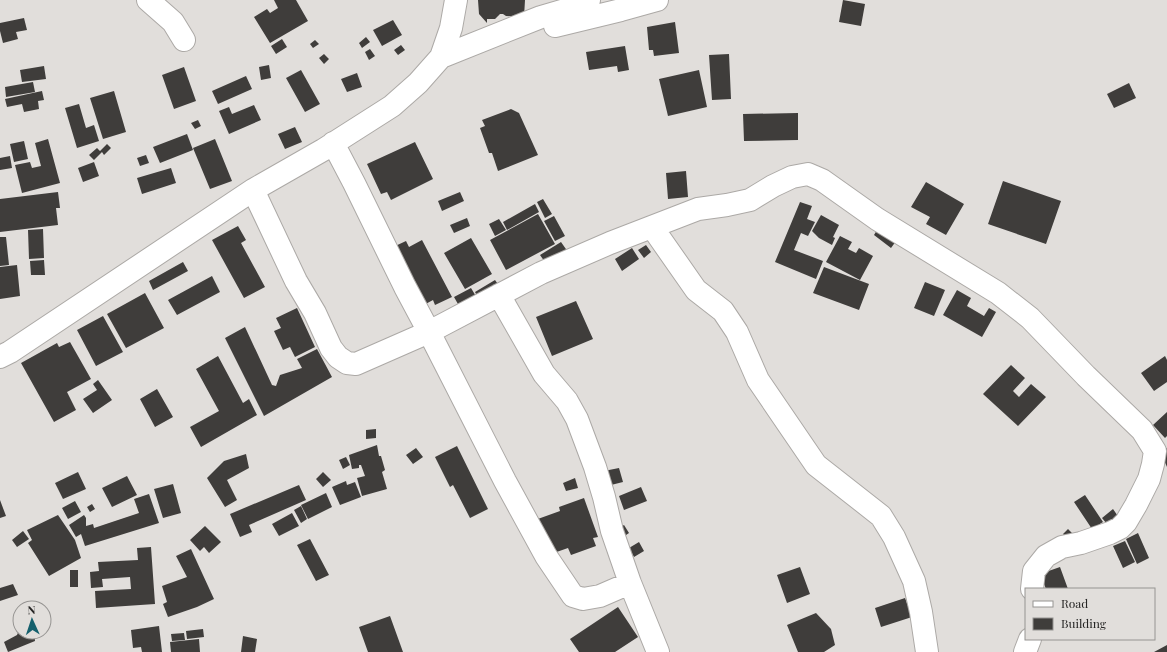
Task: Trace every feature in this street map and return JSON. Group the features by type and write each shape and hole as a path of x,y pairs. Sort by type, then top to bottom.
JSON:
{"street":[{"path":"148,0 173,22 184,40"},
{"path":"0,357 10,352 253,190 392,106 418,83 441,58 451,28 456,0"},
{"path":"441,58 541,17 572,8 589,0"},
{"path":"504,32 562,25 657,0"},
{"path":"333,143 505,481 546,556 573,596 583,599 600,596 630,583"},
{"path":"253,190 296,281 315,313 331,348 338,357 347,363 356,364 429,332 541,273 610,243 698,209 750,200 773,186 792,177 808,174 822,180 877,219 998,293 1030,318 1086,376 1142,430 1155,451 1154,464 1149,479 1126,522 1120,528 1110,533 1062,548 1046,556 1034,571 1032,588"},
{"path":"652,227 696,290 723,311 737,332 758,380 816,465 881,516 894,537 914,581 922,612 927,652"},
{"path":"499,295 544,374 567,402 577,419 595,467 612,531 630,583 658,652"},
{"path":"1025,652 1030,640"}],"building":[{"path":"274,0 296,0 308,21 270,43 254,17 267,9 270,13 278,8"},
{"path":"478,0 525,0 524,17 506,16 500,14 495,19 487,19 487,23 479,14"},
{"path":"843,0 865,4 861,26 839,22"},
{"path":"24,18 27,30 16,32 18,39 3,43 0,23"},
{"path":"393,20 402,35 382,46 373,30"},
{"path":"675,22 679,53 654,56 653,50 649,50 647,27"},
{"path":"366,37 370,42 362,48 359,43"},
{"path":"282,39 287,47 276,54 271,46"},
{"path":"315,40 319,44 313,48 310,44"},
{"path":"401,45 405,50 398,55 394,50"},
{"path":"625,46 629,70 618,72 617,66 589,70 586,52"},
{"path":"370,49 375,56 369,60 365,52"},
{"path":"324,54 329,59 324,64 319,58"},
{"path":"729,54 731,99 712,100 709,55"},
{"path":"269,65 271,78 261,80 259,67"},
{"path":"44,66 46,79 22,82 20,70"},
{"path":"184,67 196,101 174,109 162,75"},
{"path":"301,70 320,104 305,112 286,78"},
{"path":"699,70 707,107 668,116 659,79"},
{"path":"357,73 362,87 347,92 341,79"},
{"path":"246,76 252,89 218,104 212,91"},
{"path":"33,82 35,92 6,97 5,87"},
{"path":"1129,83 1136,98 1114,108 1107,94"},
{"path":"42,91 44,100 38,101 39,109 24,112 22,104 7,107 5,99"},
{"path":"114,91 126,132 103,139 90,98"},
{"path":"79,104 86,128 94,125 99,141 77,148 65,108"},
{"path":"254,105 261,120 229,134 219,111 229,107 232,114"},
{"path":"511,109 519,113 538,155 498,171 492,153 489,153 480,128 485,126 482,120"},
{"path":"798,113 798,140 744,141 743,114"},
{"path":"198,120 201,126 195,129 191,123"},
{"path":"295,127 302,142 285,149 278,134"},
{"path":"187,134 193,150 160,163 153,147"},
{"path":"48,139 60,183 22,193 15,165 30,162 32,168 41,166 35,143"},
{"path":"215,139 232,181 210,189 193,148"},
{"path":"24,141 28,159 14,162 10,144"},
{"path":"415,142 433,179 391,200 387,192 381,194 367,164"},
{"path":"107,144 111,148 104,155 102,152 94,160 89,155 97,148 100,151"},
{"path":"146,155 149,163 140,166 137,158"},
{"path":"10,156 12,168 0,170 0,158"},
{"path":"94,162 99,176 83,182 78,168"},
{"path":"171,168 176,183 142,194 137,178"},
{"path":"686,171 688,197 668,199 666,173"},
{"path":"1003,181 1061,201 1046,244 988,224"},
{"path":"926,182 964,204 946,235 926,224 930,217 911,207"},
{"path":"58,192 60,208 56,208 58,225 0,232 0,199"},
{"path":"460,192 464,201 442,211 438,201"},
{"path":"543,199 552,214 545,218 537,202"},
{"path":"800,202 812,206 807,219 815,222 808,236 801,233 794,250 823,261 816,279 775,262"},
{"path":"535,204 539,212 507,230 503,222"},
{"path":"538,214 555,244 506,270 490,240"},
{"path":"821,215 839,225 833,237 835,238 832,245 819,238 812,231"},
{"path":"554,216 565,236 555,241 544,221"},
{"path":"467,218 470,226 454,233 450,225"},
{"path":"499,219 506,230 495,236 489,224"},
{"path":"880,225 899,237 891,248 874,235"},
{"path":"238,226 246,240 241,243 265,287 244,298 212,240"},
{"path":"43,229 44,258 29,259 28,230"},
{"path":"840,236 852,242 848,249 856,253 859,248 873,256 860,280 826,262"},
{"path":"0,237 6,237 9,265 0,266"},
{"path":"471,238 492,274 465,289 444,253"},
{"path":"422,240 452,297 435,305 433,300 420,307 391,248 406,241 409,247"},
{"path":"561,242 568,252 547,265 540,255"},
{"path":"646,245 651,252 644,258 638,250"},
{"path":"632,248 639,259 622,271 615,259"},
{"path":"44,260 45,275 31,275 30,261"},
{"path":"183,262 188,271 153,290 149,281"},
{"path":"17,265 20,296 0,299 0,267"},
{"path":"824,267 869,284 859,310 813,293"},
{"path":"212,276 220,292 177,315 168,300"},
{"path":"495,280 502,290 481,303 475,292"},
{"path":"925,282 945,290 934,316 914,308"},
{"path":"471,288 480,303 463,313 454,297"},
{"path":"957,290 971,298 967,306 984,316 989,308 996,312 982,337 943,315"},
{"path":"145,293 164,328 126,348 107,314"},
{"path":"576,301 593,339 552,356 536,317"},
{"path":"297,308 315,347 295,357 290,347 283,350 274,331 281,328 276,318"},
{"path":"103,316 123,352 96,366 77,330"},
{"path":"245,327 272,385 276,386 280,375 302,368 297,359 317,349 332,377 264,416 225,338"},
{"path":"70,342 91,379 67,392 76,410 54,422 21,363 57,343 59,347"},
{"path":"218,356 243,403 249,399 257,415 201,447 190,427 219,411 196,369"},
{"path":"1165,356 1167,360 1167,382 1154,391 1141,373"},
{"path":"1011,365 1025,378 1013,391 1019,397 1031,384 1046,397 1018,426 983,394"},
{"path":"98,380 112,400 93,413 83,399 97,390 93,384"},
{"path":"157,389 173,417 155,427 140,399"},
{"path":"1167,412 1167,436 1165,438 1153,425"},
{"path":"376,429 376,438 366,439 366,430"},
{"path":"377,445 379,456 381,456 385,470 382,472 387,489 362,496 357,478 365,476 361,465 359,465 359,468 352,469 349,455"},
{"path":"457,446 488,509 470,518 453,485 450,487 435,457"},
{"path":"416,448 423,457 413,464 406,455"},
{"path":"1167,448 1167,467 1160,451"},
{"path":"246,454 249,468 227,480 237,500 225,507 207,478 224,461"},
{"path":"346,457 350,465 343,469 339,460"},
{"path":"619,468 623,482 607,486 604,471"},
{"path":"78,472 86,489 63,499 55,483"},
{"path":"323,472 331,480 323,487 316,479"},
{"path":"127,476 137,495 112,507 102,488"},
{"path":"575,478 578,488 566,491 563,483"},
{"path":"346,481 347,485 355,482 361,497 340,505 332,487"},
{"path":"173,484 181,513 163,518 154,489"},
{"path":"299,485 306,500 249,525 252,532 240,537 230,514"},
{"path":"641,487 647,501 624,510 619,496"},
{"path":"326,493 332,507 308,519 301,505"},
{"path":"149,494 159,523 85,546 81,534 76,537 69,525 84,515 86,518 86,526 93,524 94,528 139,513 134,499"},
{"path":"1085,495 1103,522 1092,529 1074,502"},
{"path":"584,498 598,537 593,538 596,546 571,555 568,548 548,555 535,520 560,511 559,507"},
{"path":"0,500 6,516 0,518"},
{"path":"75,501 81,512 68,519 62,508"},
{"path":"92,504 95,509 90,512 87,507"},
{"path":"301,506 307,519 301,523 294,510"},
{"path":"1113,509 1122,522 1112,530 1102,518"},
{"path":"292,513 299,526 279,536 272,524"},
{"path":"58,515 75,540 81,558 49,576 28,543 32,540 27,530"},
{"path":"624,525 629,533 623,537 618,529"},
{"path":"205,526 221,542 209,553 204,547 200,551 190,540"},
{"path":"1068,529 1074,535 1068,540 1063,534"},
{"path":"23,531 29,539 17,547 12,540"},
{"path":"1138,533 1149,558 1137,564 1126,539"},
{"path":"310,539 329,575 316,581 297,545"},
{"path":"1125,541 1135,562 1123,568 1113,546"},
{"path":"639,542 644,551 634,557 629,548"},
{"path":"151,547 155,604 96,608 95,591 131,589 130,577 102,579 103,587 91,588 90,572 99,571 98,562 138,560 137,548"},
{"path":"191,549 214,599 197,607 168,617 163,604 167,602 162,586 187,577 176,556"},
{"path":"800,567 810,594 787,603 777,575"},
{"path":"1060,567 1068,588 1046,588 1040,574"},
{"path":"70,570 78,570 78,587 70,587"},
{"path":"13,584 18,595 0,601 0,588"},
{"path":"905,598 912,617 881,627 875,608"},
{"path":"618,607 638,637 615,652 579,652 570,639"},
{"path":"816,613 831,629 835,645 824,652 798,652 787,625"},
{"path":"390,616 403,652 368,652 359,627"},
{"path":"159,626 162,652 142,652 141,647 133,648 131,630"},
{"path":"203,629 204,637 187,639 186,631"},
{"path":"184,633 185,640 172,641 171,634"},
{"path":"243,636 257,639 255,652 241,652"},
{"path":"12,638 12,640 35,641 8,652 4,642"},
{"path":"199,639 200,652 171,652 170,642"},
{"path":"1167,645 1167,652 1154,652"}]}
